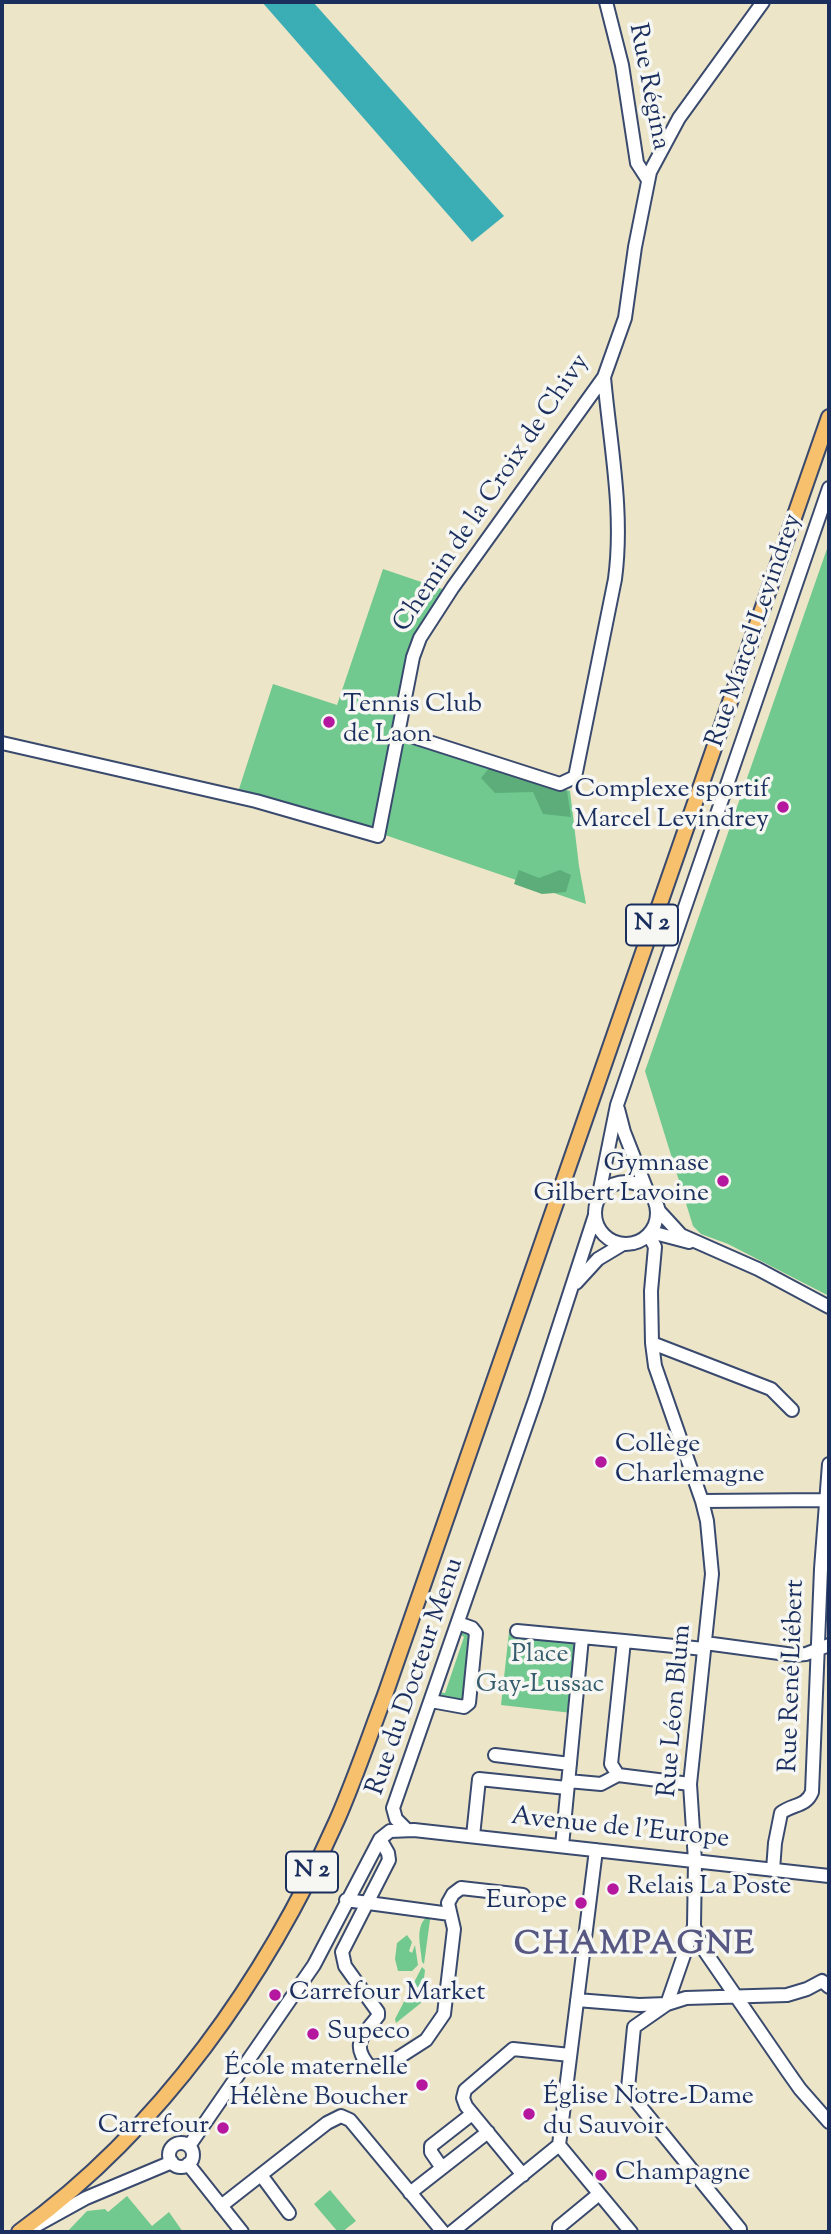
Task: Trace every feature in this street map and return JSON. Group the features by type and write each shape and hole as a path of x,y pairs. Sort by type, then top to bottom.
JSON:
{"main road":[{"name":"N 2","path":"19,2232 109,2156 171,2090 206,2046 276,1936 337,1821 394,1669 829,417"}],"street":[{"name":"Rue Régina","path":"606,2 622,65 637,163 648,180"},
{"name":"Chemin de la Croix de Chivy","path":"2,743 256,801 378,836 412,657 420,638 453,587 604,377 625,318 635,247 650,172 679,118 762,2"},
{"path":"398,732 560,784 575,776 615,579 619,547 604,377"},
{"name":"Rue Marcel Levindrey","path":"598,1199 617,1105 829,488"},
{"path":"617,1105 624,1132 646,1188 659,1211 681,1235 758,1269 829,1307"},
{"path":"646,1188 620,1182 603,1191 594,1215 596,1223 607,1238 642,1251 652,1270"},
{"path":"626,1244 639,1241 650,1233 657,1219 657,1205"},
{"name":"Rue du Docteur Menu","path":"406,1829 396,1819 393,1808 573,1286 594,1215"},
{"path":"650,1233 696,1243"},
{"name":"Rue Léon Blum","path":"650,1233 655,1247 651,1291 652,1343 656,1366 702,1501 707,1521 712,1574 690,1784 695,1861 694,1926 702,1947 800,2090 829,2122"},
{"path":"652,1270 658,1251 666,1243 676,1240"},
{"name":"Rue du Docteur Menu","path":"573,1286 598,1259 626,1244"},
{"path":"652,1343 771,1389 792,1410"},
{"name":"Rue René Liébert","path":"773,1870 781,1813 789,1807 805,1802 813,1792 823,1706 826,1500 829,1464"},
{"path":"702,1501 826,1500"},
{"path":"431,1701 464,1707 469,1703 476,1633 472,1628 458,1622"},
{"path":"517,1631 794,1655 806,1654 824,1647"},
{"path":"562,1846 582,1637"},
{"path":"618,1775 611,1765 624,1642"},
{"path":"495,1755 570,1764"},
{"path":"473,1836 479,1779 568,1785 601,1784 618,1775 690,1784"},
{"name":"Rue du Docteur Menu","path":"380,1839 390,1831 406,1829"},
{"name":"Avenue de l'Europe","path":"406,1829 829,1876"},
{"path":"189,2146 314,1965 380,1839"},
{"path":"380,1839 389,1860 342,1952 345,1966 378,2012 378,2017 358,2046 363,2059 370,2067 387,2066 426,2040 444,2014 454,1929 448,1903 453,1894 461,1888 523,1895"},
{"path":"452,2232 559,2145 596,1850"},
{"path":"346,1900 450,1914"},
{"path":"694,1926 667,2004 635,2027 628,2088 740,2230"},
{"path":"577,2000 639,2005 667,2004 686,1998 787,1994 807,1989 822,1981 829,1987"},
{"path":"523,2175 472,2114 463,2098 464,2090 516,2048 570,2055"},
{"path":"442,2168 431,2152 431,2146 472,2114"},
{"path":"221,2206 327,2123 341,2116 350,2120 443,2232"},
{"path":"410,2193 488,2132"},
{"path":"179,2143 189,2146 193,2156 188,2164 178,2166 172,2162 172,2147 179,2143"},
{"path":"559,2145 631,2232"},
{"path":"25,2232 86,2198 172,2162"},
{"path":"188,2164 242,2232"},
{"path":"261,2175 289,2213"},
{"path":"559,2232 559,2227 599,2194"}],"green space":[{"name":"Complexe sportif Marcel Levindrey","path":"829,543 829,1296 728,1244 701,1234 693,1226 645,1071"},
{"name":"Tennis Club de Laon","path":"383,569 448,591 413,643 395,739 570,791 586,904 388,836 238,792 273,684 337,705"},
{"path":"490,767 567,791 571,817 543,814 533,792 495,793 481,778"},
{"path":"519,870 539,878 560,870 571,875 566,892 542,894 514,884"},
{"path":"468,1629 473,1636 467,1695 458,1702 437,1696 437,1692 445,1693 464,1637 458,1633"},
{"name":"Place Gay-Lussac","path":"509,1632 579,1638 572,1713 501,1705"},
{"path":"428,1916 430,1920 424,1964 420,1931"},
{"path":"407,1935 412,1942 409,1951 412,1953 415,1945 418,1965 412,1971 398,1971 395,1959 397,1943"},
{"path":"422,1967 425,1970 421,2003 396,2023 395,2019"},
{"path":"330,2190 356,2221 342,2232 338,2232 314,2204"},
{"path":"127,2196 152,2226 169,2212 183,2232 67,2232 87,2211 105,2209 108,2212"}],"water":[{"path":"262,2 313,2 504,216 472,242"}],"place":[{"name":"Tennis Club de Laon","path":"329,722"},
{"name":"Complexe sportif Marcel Levindrey","path":"783,807"},
{"name":"Gymnase Gilbert Lavoine","path":"723,1181"},
{"name":"Collège Charlemagne","path":"601,1462"},
{"name":"Relais La Poste","path":"613,1889"},
{"name":"Europe","path":"581,1903"},
{"name":"Carrefour Market","path":"275,1995"},
{"name":"Supeco","path":"313,2034"},
{"name":"École maternelle Hélène Boucher","path":"422,2085"},
{"name":"Église Notre-Dame du Sauvoir","path":"529,2114"},
{"name":"Carrefour","path":"223,2128"},
{"name":"Champagne","path":"601,2175"}],"district":[{"name":"CHAMPAGNE","path":"635,1947"}]}
